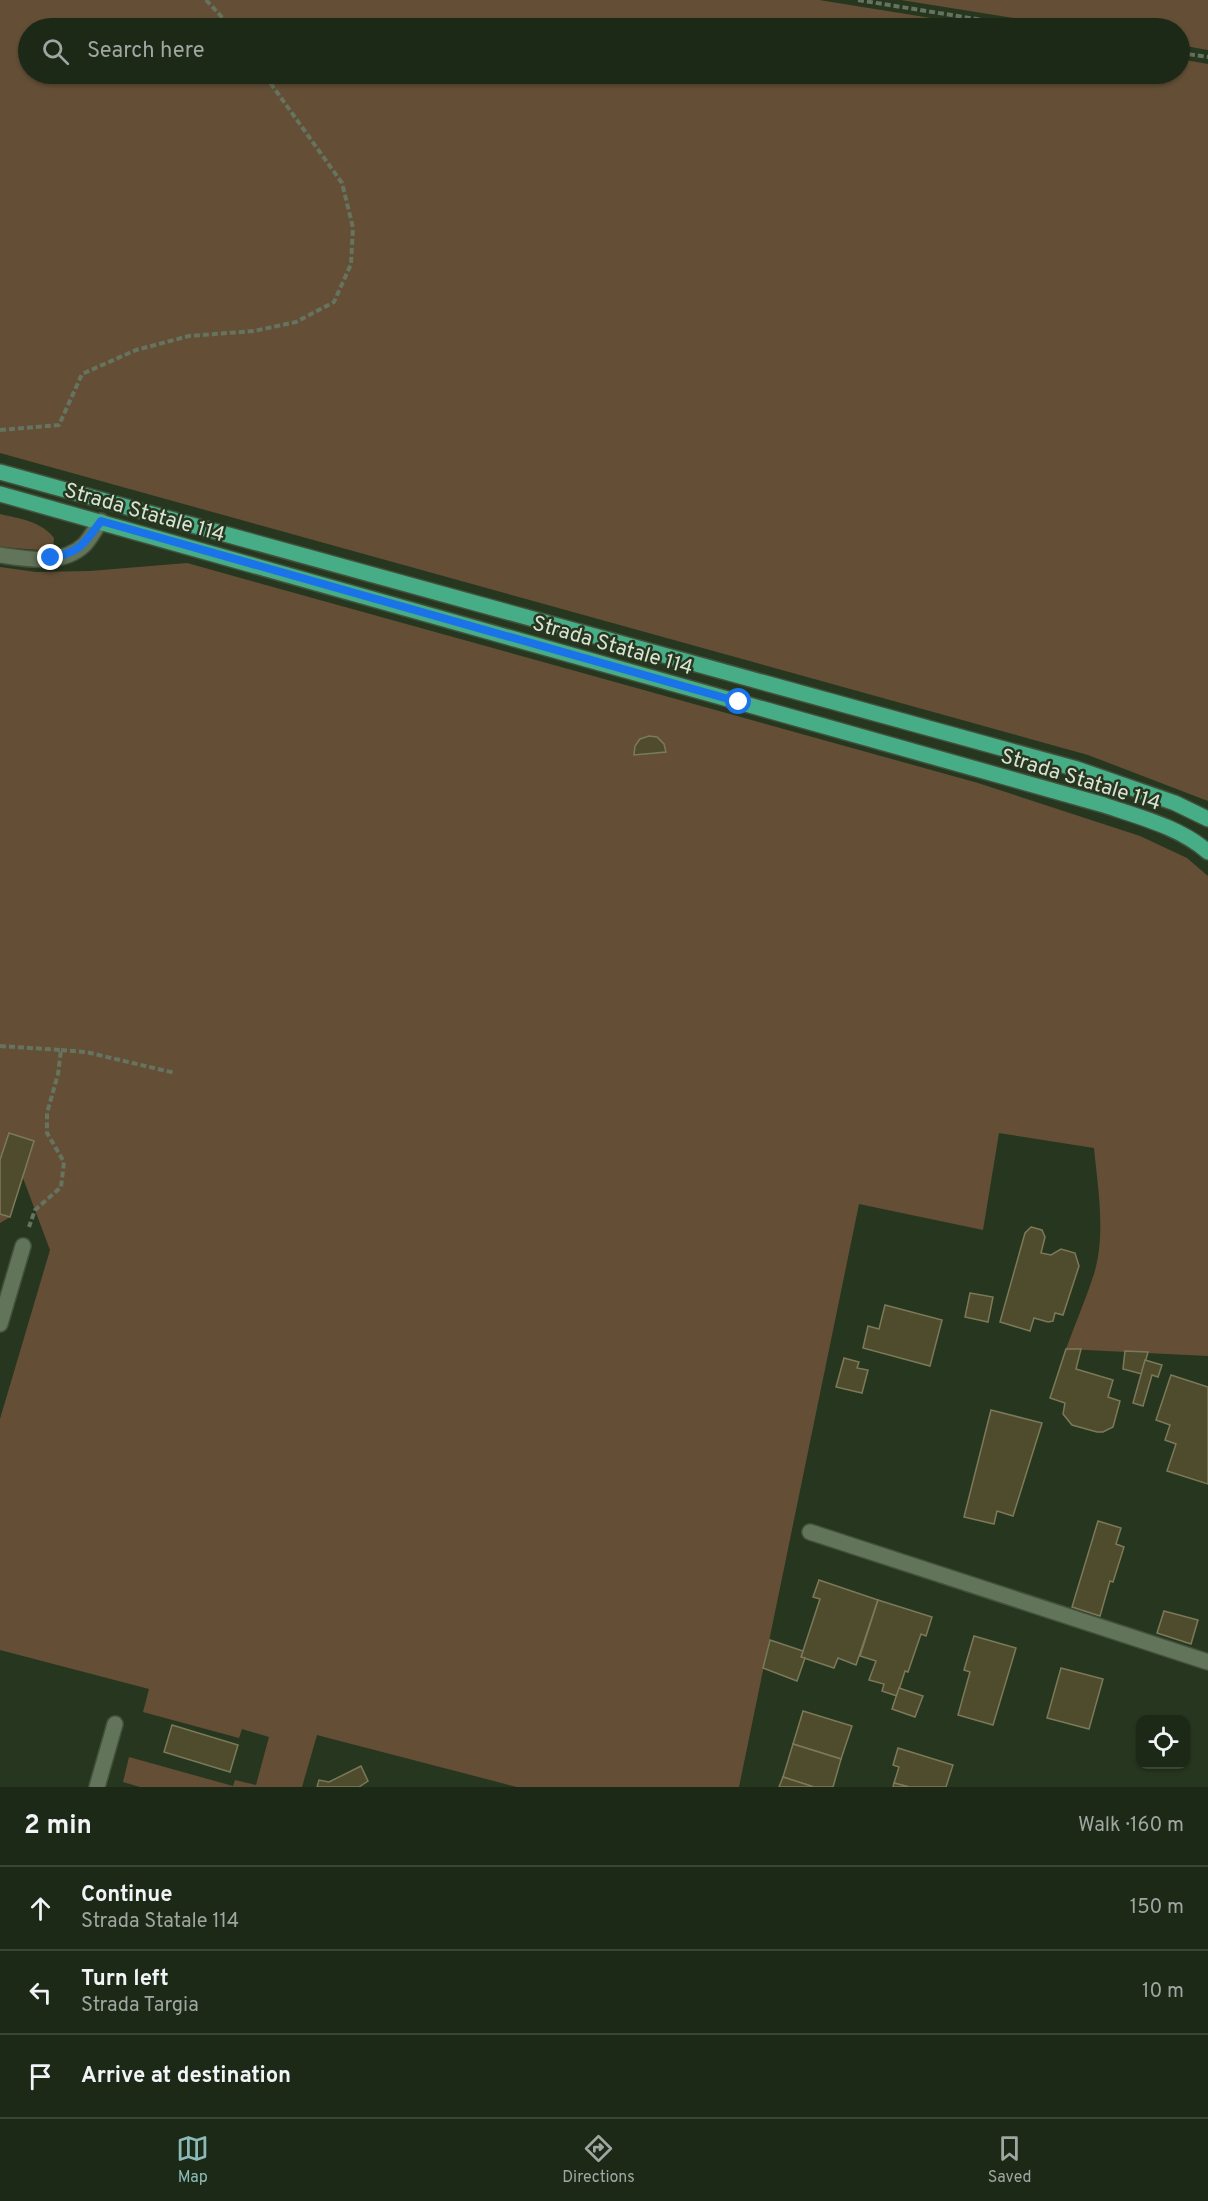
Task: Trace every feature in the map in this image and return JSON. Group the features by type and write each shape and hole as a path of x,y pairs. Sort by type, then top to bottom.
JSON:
{"main road":[{"name":"Strada Statale 114","path":"0,472 1077,769 1175,803 1208,819"},
{"name":"Strada Statale 114","path":"0,494 1104,805 1164,826 1199,844 1208,852"}],"street":[{"path":"0,555 36,561 66,555 83,546 101,521"},
{"path":"0,1324 23,1246"},
{"path":"810,1532 1208,1662"},
{"path":"97,1787 115,1724"}],"path":[{"path":"206,0 223,18"},
{"path":"858,0 970,18"},
{"path":"1190,55 1208,57"},
{"path":"0,430 59,425 81,374 136,350 189,336 254,331 296,322 334,302 351,264 354,228 342,183 271,84"},
{"path":"0,1046 86,1052 175,1073"},
{"path":"23,1246 35,1210 61,1187 64,1162 47,1133 47,1113 58,1074 61,1050"}],"shaded area":[{"path":"0,0 819,0 931,18 18,18 18,84 1190,84 1190,61 1208,64 1208,801 1088,755 0,453"},
{"path":"901,0 1208,0 1208,50 1190,47 1190,18 1014,18"},
{"path":"0,514 43,528 54,538 53,548 41,550 0,547"},
{"path":"187,563 978,783 1140,836 1187,858 1208,876 1208,1356 1066,1349 1098,1259 1100,1211 1094,1148 999,1133 983,1230 859,1204 739,1787 517,1787 317,1735 302,1787 140,1787 123,1782 129,1757 233,1786 235,1780 256,1785 269,1737 242,1729 239,1738 143,1712 149,1689 0,1650 0,1419 50,1250 23,1178 10,1217 0,1223 0,567 36,572 90,571"}],"building":[{"path":"649,736 657,737 664,744 666,752 634,755 635,746 640,739"},
{"path":"9,1133 34,1141 10,1217 0,1214 0,1160"},
{"path":"1031,1227 1042,1230 1045,1237 1041,1253 1051,1255 1061,1249 1075,1253 1079,1266 1063,1315 1055,1313 1053,1321 1048,1322 1034,1318 1030,1331 1000,1322 1025,1233"},
{"path":"970,1293 993,1297 988,1322 965,1317"},
{"path":"885,1305 942,1320 930,1366 863,1348 868,1326 879,1329"},
{"path":"1066,1349 1081,1349 1076,1369 1113,1380 1108,1397 1120,1401 1113,1427 1097,1432 1072,1425 1063,1414 1065,1403 1050,1398"},
{"path":"1125,1351 1148,1352 1142,1374 1123,1369"},
{"path":"844,1358 859,1362 857,1368 868,1370 862,1393 836,1387"},
{"path":"1145,1360 1162,1365 1158,1377 1152,1375 1143,1406 1133,1403"},
{"path":"1171,1375 1208,1387 1208,1484 1167,1471 1176,1444 1165,1440 1170,1425 1156,1420"},
{"path":"991,1410 1042,1423 1013,1516 997,1511 994,1524 964,1517"},
{"path":"1098,1521 1121,1528 1116,1544 1124,1547 1113,1582 1110,1581 1100,1616 1072,1607"},
{"path":"819,1580 878,1600 856,1665 838,1658 834,1668 801,1657 820,1599 813,1597"},
{"path":"878,1600 932,1617 926,1636 921,1634 897,1696 882,1691 884,1684 869,1680 876,1661 860,1656"},
{"path":"1164,1611 1198,1620 1191,1644 1157,1633"},
{"path":"974,1636 1016,1648 993,1725 958,1715 970,1672 964,1670"},
{"path":"770,1640 803,1651 801,1657 805,1658 797,1681 763,1668"},
{"path":"1061,1668 1103,1679 1089,1729 1047,1718"},
{"path":"899,1688 923,1696 915,1717 892,1709"},
{"path":"803,1711 852,1726 841,1759 793,1744"},
{"path":"172,1725 238,1745 230,1772 164,1752"},
{"path":"793,1744 841,1759 833,1787 814,1787 783,1777"},
{"path":"898,1748 953,1765 946,1787 909,1787 894,1783 899,1767 893,1765"},
{"path":"361,1766 368,1781 359,1787 317,1787 319,1780 329,1782"},
{"path":"783,1777 814,1787 779,1787"},
{"path":"894,1783 909,1787 893,1787"}],"route":[{"path":"51,558 66,555 83,546 101,521 739,702"}]}
